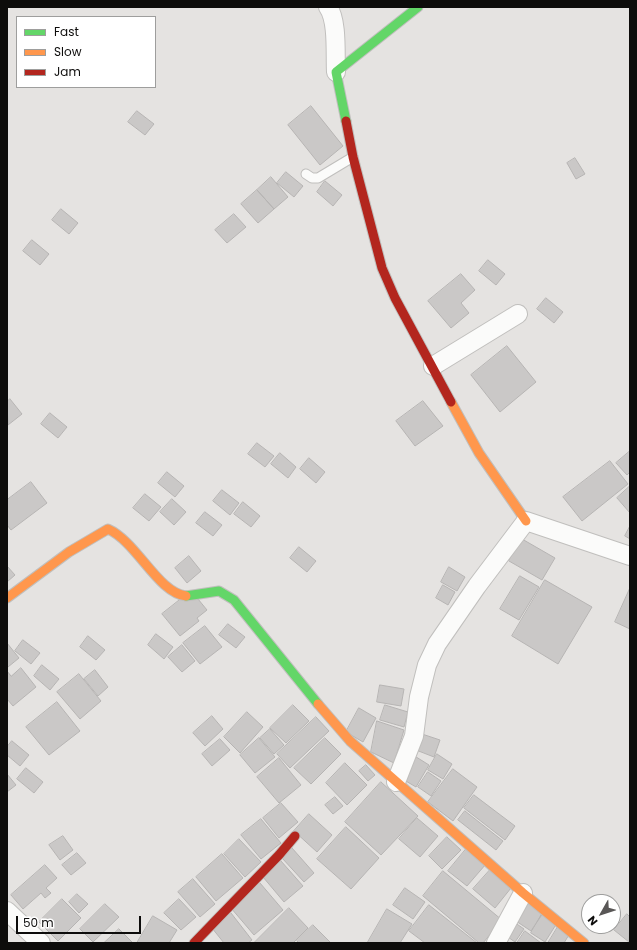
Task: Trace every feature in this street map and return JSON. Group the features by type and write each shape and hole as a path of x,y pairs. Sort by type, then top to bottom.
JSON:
{"street":[{"path":"328,7 333,20 336,72 353,157 382,268 395,298 433,366 455,411 479,453 526,521 630,556"},
{"path":"336,72 418,7"},
{"path":"433,366 518,314"},
{"path":"396,782 414,736 419,697 427,665 437,644 477,586 526,521"},
{"path":"7,598 69,552 108,529 114,531 125,539 148,566 170,588 180,595 195,596 216,591 224,592 234,600 310,695 350,740 523,893 584,943"},
{"path":"194,943 279,855 295,836"},
{"path":"496,943 523,893"},
{"path":"7,911 41,943"}],"lane":[{"path":"306,174 312,178 318,178 353,157"}],"building":[{"path":"311,106 343,146 320,165 288,125"},
{"path":"137,111 154,124 145,135 128,122"},
{"path":"575,158 585,174 576,179 567,163"},
{"path":"286,172 303,186 294,197 277,183"},
{"path":"271,177 288,197 274,209 257,190"},
{"path":"325,181 342,195 333,206 317,192"},
{"path":"257,190 274,209 258,223 241,204"},
{"path":"61,209 78,223 69,234 52,220"},
{"path":"234,214 246,227 227,243 215,230"},
{"path":"32,240 49,254 40,265 23,251"},
{"path":"488,260 505,274 496,285 479,271"},
{"path":"461,274 475,290 461,303 469,313 451,328 428,301"},
{"path":"546,298 563,312 554,323 537,309"},
{"path":"507,346 536,382 500,412 471,375"},
{"path":"10,399 22,414 8,425 7,402"},
{"path":"423,401 443,426 415,446 396,421"},
{"path":"50,413 67,427 58,438 41,424"},
{"path":"257,443 274,456 265,467 248,454"},
{"path":"630,451 630,472 627,475 616,463"},
{"path":"280,453 296,467 288,478 271,464"},
{"path":"309,458 325,472 316,483 300,469"},
{"path":"610,461 628,484 582,521 563,497"},
{"path":"167,472 184,486 175,497 158,483"},
{"path":"31,482 47,503 11,530 7,525 7,500"},
{"path":"630,486 630,513 617,498"},
{"path":"222,490 239,503 230,515 213,501"},
{"path":"145,494 161,507 149,521 133,508"},
{"path":"172,499 186,512 174,525 160,512"},
{"path":"243,502 260,516 251,527 234,514"},
{"path":"205,512 222,525 213,536 196,523"},
{"path":"630,526 630,539 625,536"},
{"path":"522,539 555,558 542,580 509,561"},
{"path":"299,547 316,561 307,572 290,558"},
{"path":"189,556 201,571 187,583 175,568"},
{"path":"7,566 15,575 7,582"},
{"path":"449,567 465,577 457,591 441,582"},
{"path":"520,576 539,587 519,620 500,609"},
{"path":"545,580 592,607 558,664 512,636"},
{"path":"443,585 455,592 448,605 436,598"},
{"path":"630,588 630,629 615,622"},
{"path":"182,598 198,599 207,610 197,618 199,621 180,636 162,614"},
{"path":"228,624 245,637 236,648 219,635"},
{"path":"205,626 222,647 200,664 183,643"},
{"path":"156,634 173,647 164,659 148,645"},
{"path":"88,636 105,650 96,660 80,647"},
{"path":"23,640 40,653 31,664 15,651"},
{"path":"7,643 19,658 8,667 7,666"},
{"path":"182,645 195,661 182,672 168,657"},
{"path":"42,665 59,679 50,690 34,676"},
{"path":"21,668 36,687 13,706 7,699 7,671 11,676"},
{"path":"95,670 108,687 98,696 84,679"},
{"path":"79,674 101,701 80,719 57,692"},
{"path":"380,685 404,689 401,706 377,702"},
{"path":"57,702 80,731 49,755 26,727"},
{"path":"293,705 309,721 286,743 270,728"},
{"path":"385,705 408,712 404,727 380,720"},
{"path":"359,708 376,718 363,742 346,732"},
{"path":"247,712 263,727 240,753 224,737"},
{"path":"212,716 223,729 205,746 193,733"},
{"path":"316,717 329,731 290,768 277,754"},
{"path":"377,721 404,730 394,763 371,752"},
{"path":"270,729 284,745 274,754 260,738"},
{"path":"422,734 440,740 434,757 416,750"},
{"path":"259,738 275,757 255,773 240,755"},
{"path":"325,738 341,754 311,784 294,768"},
{"path":"220,739 230,750 212,766 202,754"},
{"path":"12,741 29,755 20,766 7,755 7,747"},
{"path":"437,754 452,764 443,779 428,770"},
{"path":"413,755 429,765 416,787 399,777"},
{"path":"279,758 301,785 279,803 257,777"},
{"path":"345,763 367,785 347,805 326,783"},
{"path":"366,765 375,775 368,781 359,771"},
{"path":"26,768 43,782 34,793 17,779"},
{"path":"453,769 477,787 453,821 428,802"},
{"path":"428,772 441,781 431,796 418,787"},
{"path":"7,774 16,785 7,792"},
{"path":"381,782 418,816 381,855 345,822"},
{"path":"474,795 515,826 505,840 464,808"},
{"path":"335,797 343,806 333,814 325,805"},
{"path":"281,803 298,822 279,838 263,818"},
{"path":"465,811 503,841 496,850 458,820"},
{"path":"309,814 332,835 317,852 294,831"},
{"path":"417,818 438,836 420,857 399,839"},
{"path":"261,819 281,843 261,859 241,835"},
{"path":"346,827 379,858 351,889 317,859"},
{"path":"63,836 73,850 60,860 49,845"},
{"path":"447,837 461,850 442,869 429,856"},
{"path":"239,839 261,862 245,877 224,854"},
{"path":"292,848 314,873 304,882 282,858"},
{"path":"467,848 486,864 467,886 448,871"},
{"path":"77,853 86,863 71,875 62,865"},
{"path":"222,854 243,878 216,901 196,877"},
{"path":"281,861 303,886 284,902 263,877"},
{"path":"45,865 57,878 46,888 51,893 45,898 41,893 23,909 11,895"},
{"path":"490,870 511,888 495,908 473,889"},
{"path":"443,871 502,920 483,943 479,943 423,896"},
{"path":"193,879 215,904 200,917 178,892"},
{"path":"260,883 283,910 254,935 231,908"},
{"path":"405,888 425,902 413,919 393,905"},
{"path":"77,894 88,904 79,913 69,902"},
{"path":"62,899 81,918 58,941 39,922"},
{"path":"179,899 196,917 181,930 164,913"},
{"path":"522,899 543,913 531,931 510,917"},
{"path":"105,904 119,917 93,942 80,929"},
{"path":"429,905 477,943 425,943 409,931"},
{"path":"289,908 308,928 293,943 254,943"},
{"path":"387,909 412,924 400,943 368,942"},
{"path":"231,913 252,940 248,943 224,943 212,928"},
{"path":"542,914 557,923 545,942 531,933"},
{"path":"627,914 630,917 629,942 619,934 621,934 621,921"},
{"path":"153,916 177,930 169,943 137,943"},
{"path":"511,920 524,929 515,942 502,933"},
{"path":"313,925 331,943 299,943 297,941"},
{"path":"559,925 570,933 564,943 548,943"},
{"path":"119,929 133,943 104,943"},
{"path":"525,931 541,943 517,943"}],"traffic: fast":[{"path":"346,121 336,72 418,7"},
{"path":"186,596 219,591 234,600 318,704"}],"traffic: slow":[{"path":"451,402 479,453 526,521"},
{"path":"7,598 69,552 108,529 119,535 166,586 176,593 186,596"},
{"path":"318,704 350,741 523,893 584,943"}],"traffic: jam":[{"path":"346,121 353,157 382,268 395,298 451,402"},
{"path":"194,943 279,855 295,836"}]}
